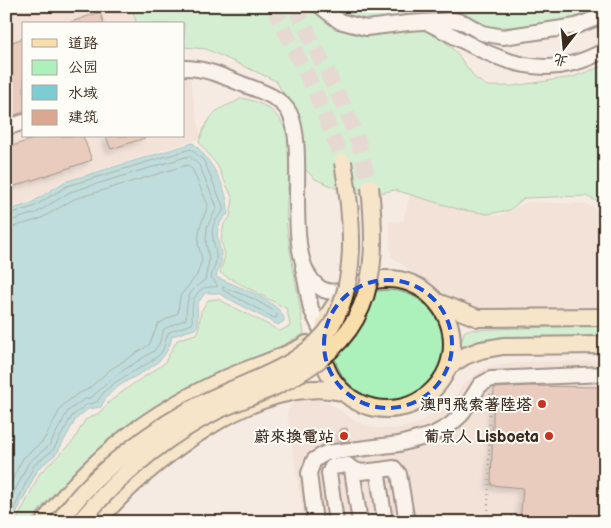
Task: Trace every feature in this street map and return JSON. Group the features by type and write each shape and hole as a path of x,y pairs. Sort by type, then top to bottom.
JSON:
{"main road":[{"path":"59,522 88,487 157,430 197,406 291,362 325,334 342,299 349,264 351,225 343,162"},
{"path":"80,522 97,501 161,445 218,410 291,378 328,354 344,338 362,310 373,266 373,218 370,187"},
{"path":"97,522 137,479 199,432 245,409 283,394 325,388 342,392 367,407 387,410 407,407 425,398 435,389 449,366 453,348 452,334 444,310 438,302 421,288 402,281 385,279 362,284 349,290 333,307 322,332 321,346 324,364 342,392"},
{"path":"438,302 478,318 605,317"},
{"path":"44,522 86,472 115,445 150,419 212,385 296,350 322,332"},
{"path":"449,366 465,356 481,350 503,346 605,345"}],"street":[{"path":"320,6 339,21 366,28 425,21 454,20 465,23 482,33 503,37 576,26 605,14"},
{"path":"425,21 498,56 526,66 550,68 577,62 605,50"},
{"path":"185,68 203,69 227,77 276,99 289,113 296,141 300,252 311,309 322,332"},
{"path":"6,128 22,123"},
{"path":"300,252 308,272 317,285 328,291 349,290"},
{"path":"315,522 309,473 310,466 320,455 399,444 432,435 450,425 460,415 480,385 491,379 605,374"},
{"path":"336,522 329,474 332,467 348,465 361,472 394,468 398,472 407,522"},
{"path":"351,468 360,522"},
{"path":"380,470 378,475 385,522"}],"path":[{"path":"491,379 488,516 520,516"}],"highlighted area":[{"path":"385,279 411,283 437,302 448,321 453,348 449,366 425,398 407,407 387,410 349,398 324,364 322,336 343,295 362,284"}],"shaded area":[{"path":"6,6 131,6 136,22 22,22 22,138 185,138 185,52 201,138 63,181 33,200 6,209"},
{"path":"411,191 499,216 528,202 585,204 605,212 605,309 462,309 391,256 389,222 403,221"},
{"path":"605,361 605,522 304,522 287,413 294,400 311,399 322,401 334,406 354,420 374,428 395,429 417,424 439,410 452,400 463,384 486,367 523,362"}],"green space":[{"path":"131,6 307,6 341,30 359,35 422,29 441,38 456,52 475,78 487,86 513,86 573,77 605,65 605,205 586,196 524,198 510,210 488,214 458,209 395,190 369,195 347,193 315,179 299,163 297,117 276,81 206,49 185,47 185,22 136,22"},
{"path":"329,6 604,6 593,13 572,21 488,27 461,13 439,10 364,21 347,19"},
{"path":"241,98 261,104 273,112 282,122 288,139 289,164 286,217 304,334 173,399 142,417 112,437 84,461 31,522 16,522 40,473 74,440 85,420 99,413 109,402 164,364 177,340 198,333 201,311 208,300 218,299 280,331 290,326 287,309 220,273 225,255 221,240 224,224 230,217 233,199 217,165 199,142 204,128 212,115"},
{"path":"388,290 409,294 427,306 439,324 443,345 439,366 427,384 409,396 388,400 367,396 349,384 337,366 333,345 337,324 349,306 367,294"},
{"path":"605,325 605,336 485,339 460,347 464,332 468,330"}],"water":[{"path":"193,143 218,176 228,204 228,214 222,220 218,232 221,262 216,277 256,294 267,301 282,314 284,321 278,325 218,293 205,293 197,304 198,325 195,329 172,336 168,349 151,368 117,387 101,407 88,409 76,419 57,453 38,469 12,522 6,522 6,211 31,203 64,182"}],"building":[{"path":"100,12 103,22 71,22"},
{"path":"22,39 22,113 6,118 6,44"},
{"path":"36,138 84,138 92,160 6,189 6,148"},
{"path":"107,138 145,138 111,149"},
{"name":"葡京人 Lisboeta","path":"528,386 605,387 605,522 520,522 523,488 491,485 494,388"},
{"name":"蔚來換電站","path":"347,428 349,441 341,442 340,429"}],"tunnel":[{"path":"273,6 317,96 343,162"},
{"path":"295,6 345,109 358,141 370,187"}],"place":[{"name":"澳門飛索著陸塔","path":"542,404"},
{"name":"蔚來換電站","path":"344,436"},
{"name":"葡京人 Lisboeta","path":"549,436"}]}
